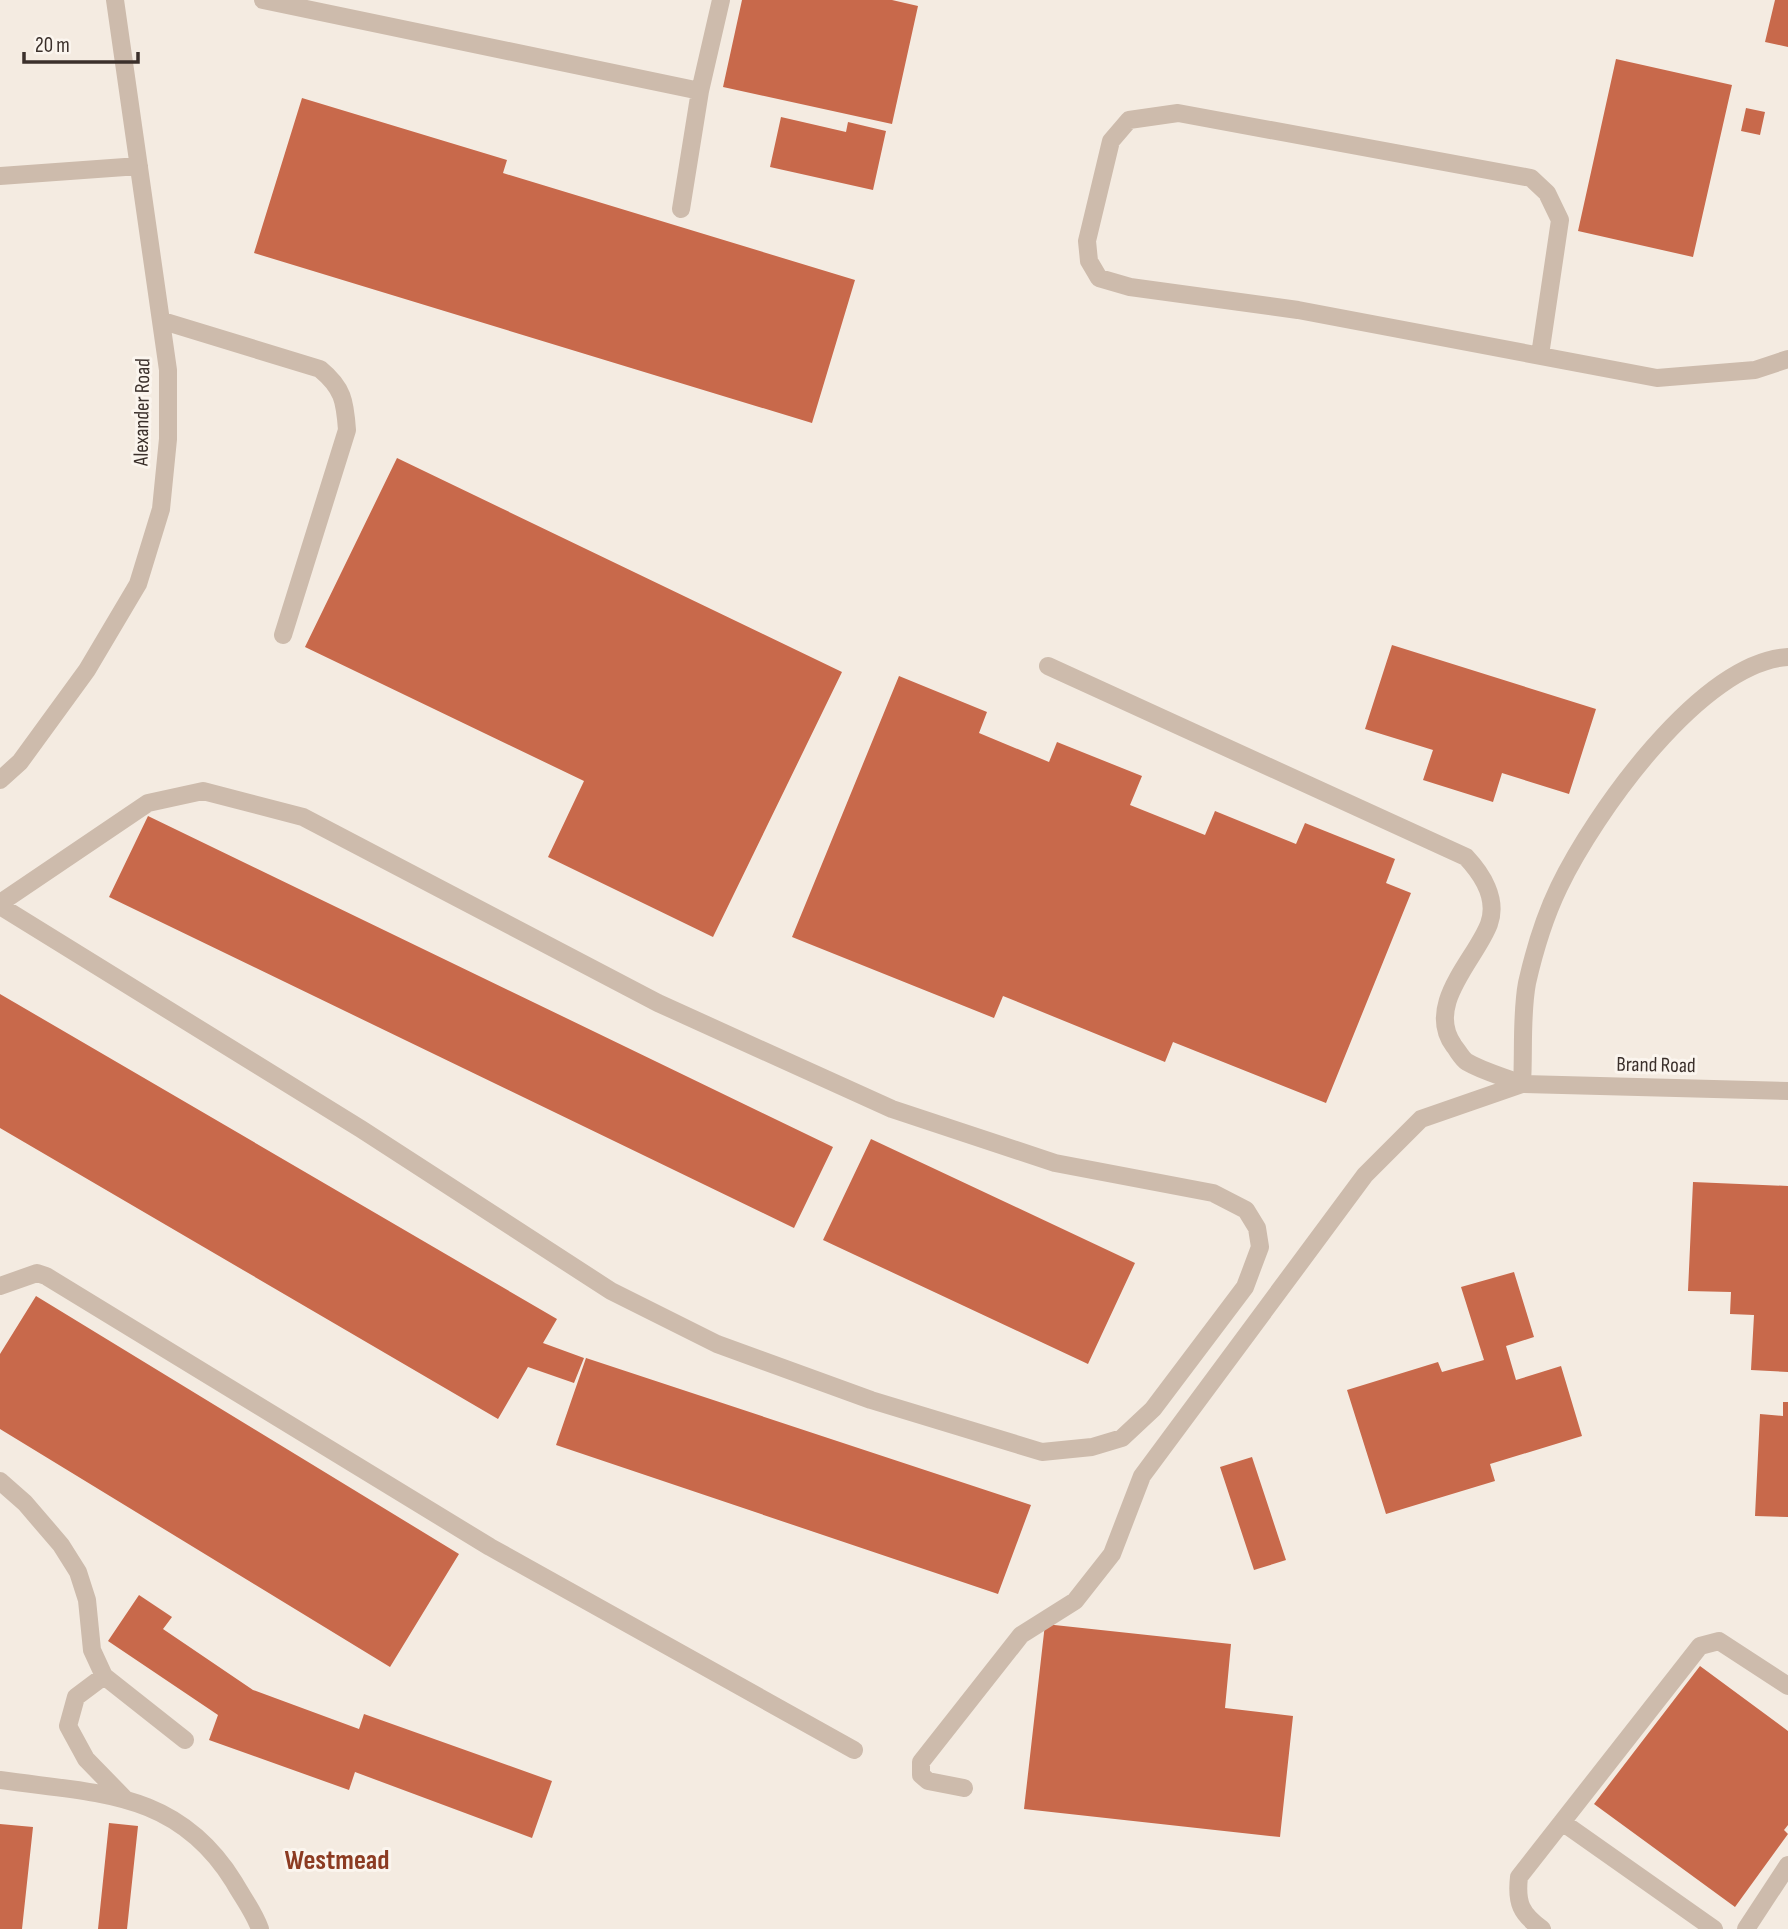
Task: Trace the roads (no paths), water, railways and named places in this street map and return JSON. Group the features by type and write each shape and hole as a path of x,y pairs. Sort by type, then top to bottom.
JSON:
{"lane":[{"name":"Alexander Road","path":"0,780 20,762 87,670 138,584 161,509 166,463 169,370 115,0"},
{"path":"263,0 700,91"},
{"path":"681,209 700,91 720,0"},
{"path":"1540,355 1560,220 1547,193 1531,178 1178,113 1129,120 1111,141 1087,241 1089,261 1099,278 1130,287 1298,310 1657,378 1755,370 1788,359"},
{"path":"0,176 139,166"},
{"path":"163,321 320,369 331,379 345,401 346,430 284,635"},
{"path":"1522,1084 1527,985 1559,888 1590,832 1652,748 1701,700 1751,665 1788,657"},
{"path":"1048,666 1466,857 1484,876 1489,897 1490,923 1453,985 1447,1007 1448,1038 1465,1062 1522,1084"},
{"path":"203,791 248,801 303,817 659,1003 892,1109 1055,1163 1213,1193 1246,1210 1257,1228 1260,1247 1245,1287 1153,1409 1122,1438 1092,1447 1042,1452 871,1400 717,1345 611,1291 362,1129 0,904 148,803 203,791"},
{"path":"964,1788 928,1781 921,1774 921,1762 1021,1635 1075,1601 1112,1554 1142,1476 1365,1175 1421,1119 1522,1084"},
{"name":"Brand Road","path":"1522,1084 1788,1091"},
{"path":"0,1286 37,1273 46,1276 490,1548 854,1750"},
{"path":"0,1481 43,1524 78,1572 87,1600 92,1650 104,1676 185,1740"},
{"path":"1542,1929 1526,1917 1516,1899 1519,1877 1700,1646 1719,1641 1788,1686"},
{"path":"104,1676 76,1696 68,1726 86,1759 124,1798"},
{"path":"0,1780 124,1798 178,1820 218,1856 260,1929"},
{"path":"1562,1822 1714,1929"},
{"path":"1746,1929 1788,1865"}],"district":[{"name":"Westmead","path":"337,1860"}]}
